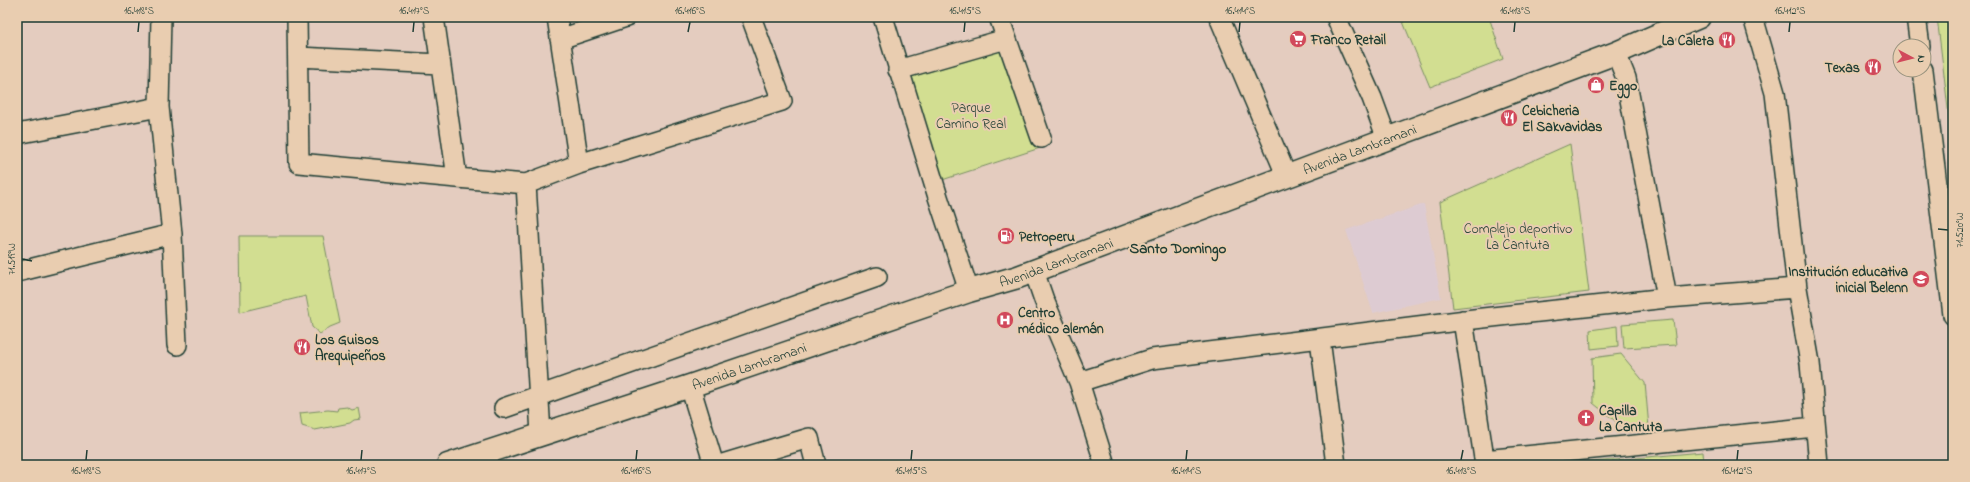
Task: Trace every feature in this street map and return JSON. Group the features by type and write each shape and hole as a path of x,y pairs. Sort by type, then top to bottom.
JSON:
{"main road":[{"name":"Avenida Lambramani","path":"450,465 1034,271 1616,53 1699,17"}],"street":[{"path":"161,17 159,107 172,234 177,344"},
{"path":"297,17 299,163 526,184 579,164 782,101 751,17"},
{"path":"434,17 457,178"},
{"path":"558,17 579,164"},
{"path":"560,39 626,17"},
{"path":"883,17 898,70 969,292"},
{"path":"1000,17 1006,39 1041,138"},
{"path":"1219,17 1287,177"},
{"path":"1336,17 1372,98 1387,139"},
{"path":"1753,17 1775,94 1797,288 1810,363 1819,465"},
{"path":"1916,17 1919,38"},
{"path":"898,70 1006,39"},
{"path":"1616,53 1626,78 1667,298"},
{"path":"298,57 440,64"},
{"path":"1924,78 1953,315"},
{"path":"17,134 159,107"},
{"path":"526,184 541,434"},
{"path":"17,272 172,234"},
{"path":"1034,271 1044,300 1079,382 1105,465"},
{"path":"504,408 877,277"},
{"path":"1079,382 1152,359 1464,320 1667,298 1797,288"},
{"path":"1464,320 1485,463 1815,427"},
{"path":"1320,338 1336,465"},
{"path":"690,386 714,465"},
{"path":"719,465 809,438 816,465"}],"shaded area":[{"path":"1424,204 1441,298 1373,313 1346,230"}],"green space":[{"path":"1401,17 1489,17 1503,59 1430,87"},
{"path":"1937,17 1953,17 1953,150"},
{"name":"Parque Camino Real","path":"1007,49 1040,148 936,182 904,79"},
{"name":"Complejo deportivo La Cantuta","path":"1570,144 1589,292 1453,308 1440,202"},
{"path":"239,236 323,236 340,323 330,327 320,334 312,327 306,296 240,312"},
{"path":"1673,320 1676,345 1624,348 1622,324"},
{"path":"1617,326 1618,346 1591,349 1590,330"},
{"path":"1621,354 1645,383 1649,428 1629,432 1593,403 1592,358"},
{"path":"347,407 352,410 359,408 361,419 354,420 350,423 315,430 302,426 300,413 328,410 337,411 338,408"},
{"path":"1703,452 1704,465 1580,465 1580,463"}],"place":[{"name":"Franco Retail","path":"1298,39"},
{"name":"La Caleta","path":"1727,40"},
{"name":"Texas","path":"1873,67"},
{"name":"Eggo","path":"1596,85"},
{"name":"Cebicheria El Sakvavidas","path":"1509,118"},
{"name":"Petroperu","path":"1006,236"},
{"name":"Institución educativa inicial Belenn","path":"1921,279"},
{"name":"Centro médico alemán","path":"1005,320"},
{"name":"Los Guisos Arequipeños","path":"302,347"},
{"name":"Capilla La Cantuta","path":"1586,418"}],"district":[{"name":"Santo Domingo","path":"1178,248"}]}
